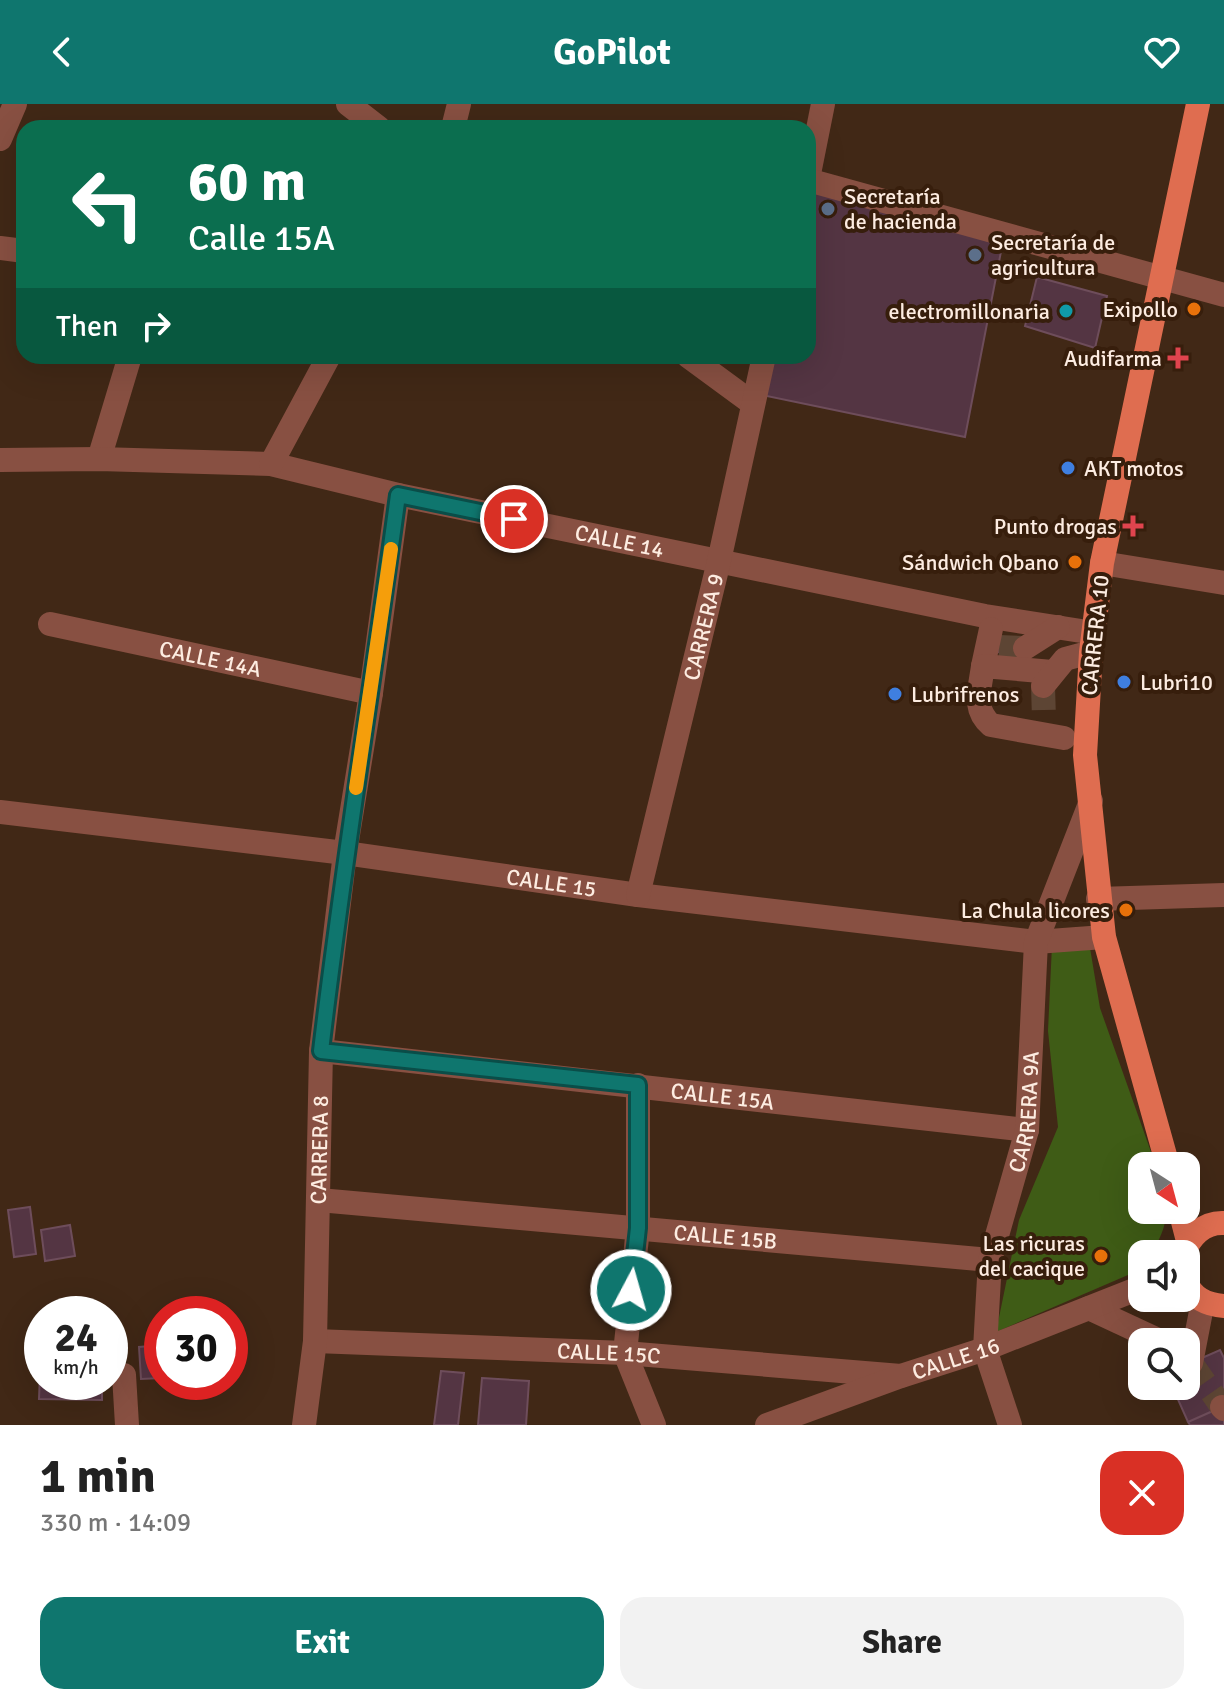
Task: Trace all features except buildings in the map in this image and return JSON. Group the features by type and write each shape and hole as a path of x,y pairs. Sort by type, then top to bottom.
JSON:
{"main road":[{"name":"CARRERA 10","path":"1164,1152 1104,937 1085,755 1092,642 1102,563 1198,104"},
{"path":"1192,1240 1200,1230 1224,1223"},
{"path":"1200,1296 1218,1307"}],"street":[{"path":"0,139 15,104"},
{"path":"348,104 369,120"},
{"path":"816,139 823,104"},
{"path":"816,181 1224,295"},
{"path":"99,459 128,364"},
{"path":"271,464 325,364"},
{"path":"699,364 752,403"},
{"name":"CARRERA 9","path":"638,895 719,561 762,364"},
{"name":"CALLE 14","path":"0,460 99,459 271,464 398,495 719,561 992,631 1058,627 1092,642"},
{"name":"CARRERA 8","path":"304,1425 315,1341 321,1051 345,853 398,495"},
{"path":"1102,563 1224,583"},
{"name":"CALLE 14A","path":"50,624 371,693"},
{"path":"1025,648 1058,627"},
{"path":"992,631 983,666 978,707 982,717 991,725 1064,738"},
{"path":"983,666 1047,679 1065,659 1092,642"},
{"path":"1044,719 1085,755"},
{"name":"CARRERA 9A","path":"1010,1425 985,1349 990,1260 1027,1130 1036,942 1091,801"},
{"name":"CALLE 15","path":"0,812 345,853 638,895 1036,942 1104,937"},
{"path":"1098,899 1224,895"},
{"name":"CALLE 15A","path":"321,1051 1027,1130"},
{"path":"638,1085 638,1228 625,1353 654,1425"},
{"name":"CALLE 15B","path":"319,1200 990,1260"},
{"name":"CALLE 16","path":"767,1425 985,1349 1128,1293"},
{"path":"1200,1339 1218,1307"},
{"path":"1089,1308 1132,1328"},
{"name":"CALLE 15C","path":"315,1341 625,1353 901,1376"},
{"path":"126,1400 127,1425"}],"green space":[{"path":"1052,945 1090,948 1100,1008 1151,1152 1128,1152 1128,1224 1164,1224 1159,1240 1128,1240 1128,1275 996,1332 1019,1220 1058,1127 1048,1031"}],"tunnel":[{"path":"999,647 1025,648"},
{"path":"1043,686 1044,719"},
{"path":"1200,1376 1222,1407"}],"slow traffic":[{"path":"356,788 391,549"}],"place":[{"name":"Secretaría de hacienda","path":"828,209"},
{"name":"Secretaría de agricultura","path":"975,255"},
{"name":"Exipollo","path":"1194,309"},
{"name":"electromillonaria","path":"1066,311"},
{"name":"Audifarma","path":"1178,358"},
{"name":"AKT motos","path":"1068,468"},
{"name":"Punto drogas","path":"1133,526"},
{"name":"Sándwich Qbano","path":"1075,562"},
{"name":"Lubri10","path":"1124,682"},
{"name":"Lubrifrenos","path":"895,694"},
{"name":"La Chula licores","path":"1126,910"},
{"name":"Las ricuras del cacique","path":"1101,1256"}],"route":[{"path":"514,519 398,495 345,853 321,1051 638,1085 638,1228 631,1290"}]}
